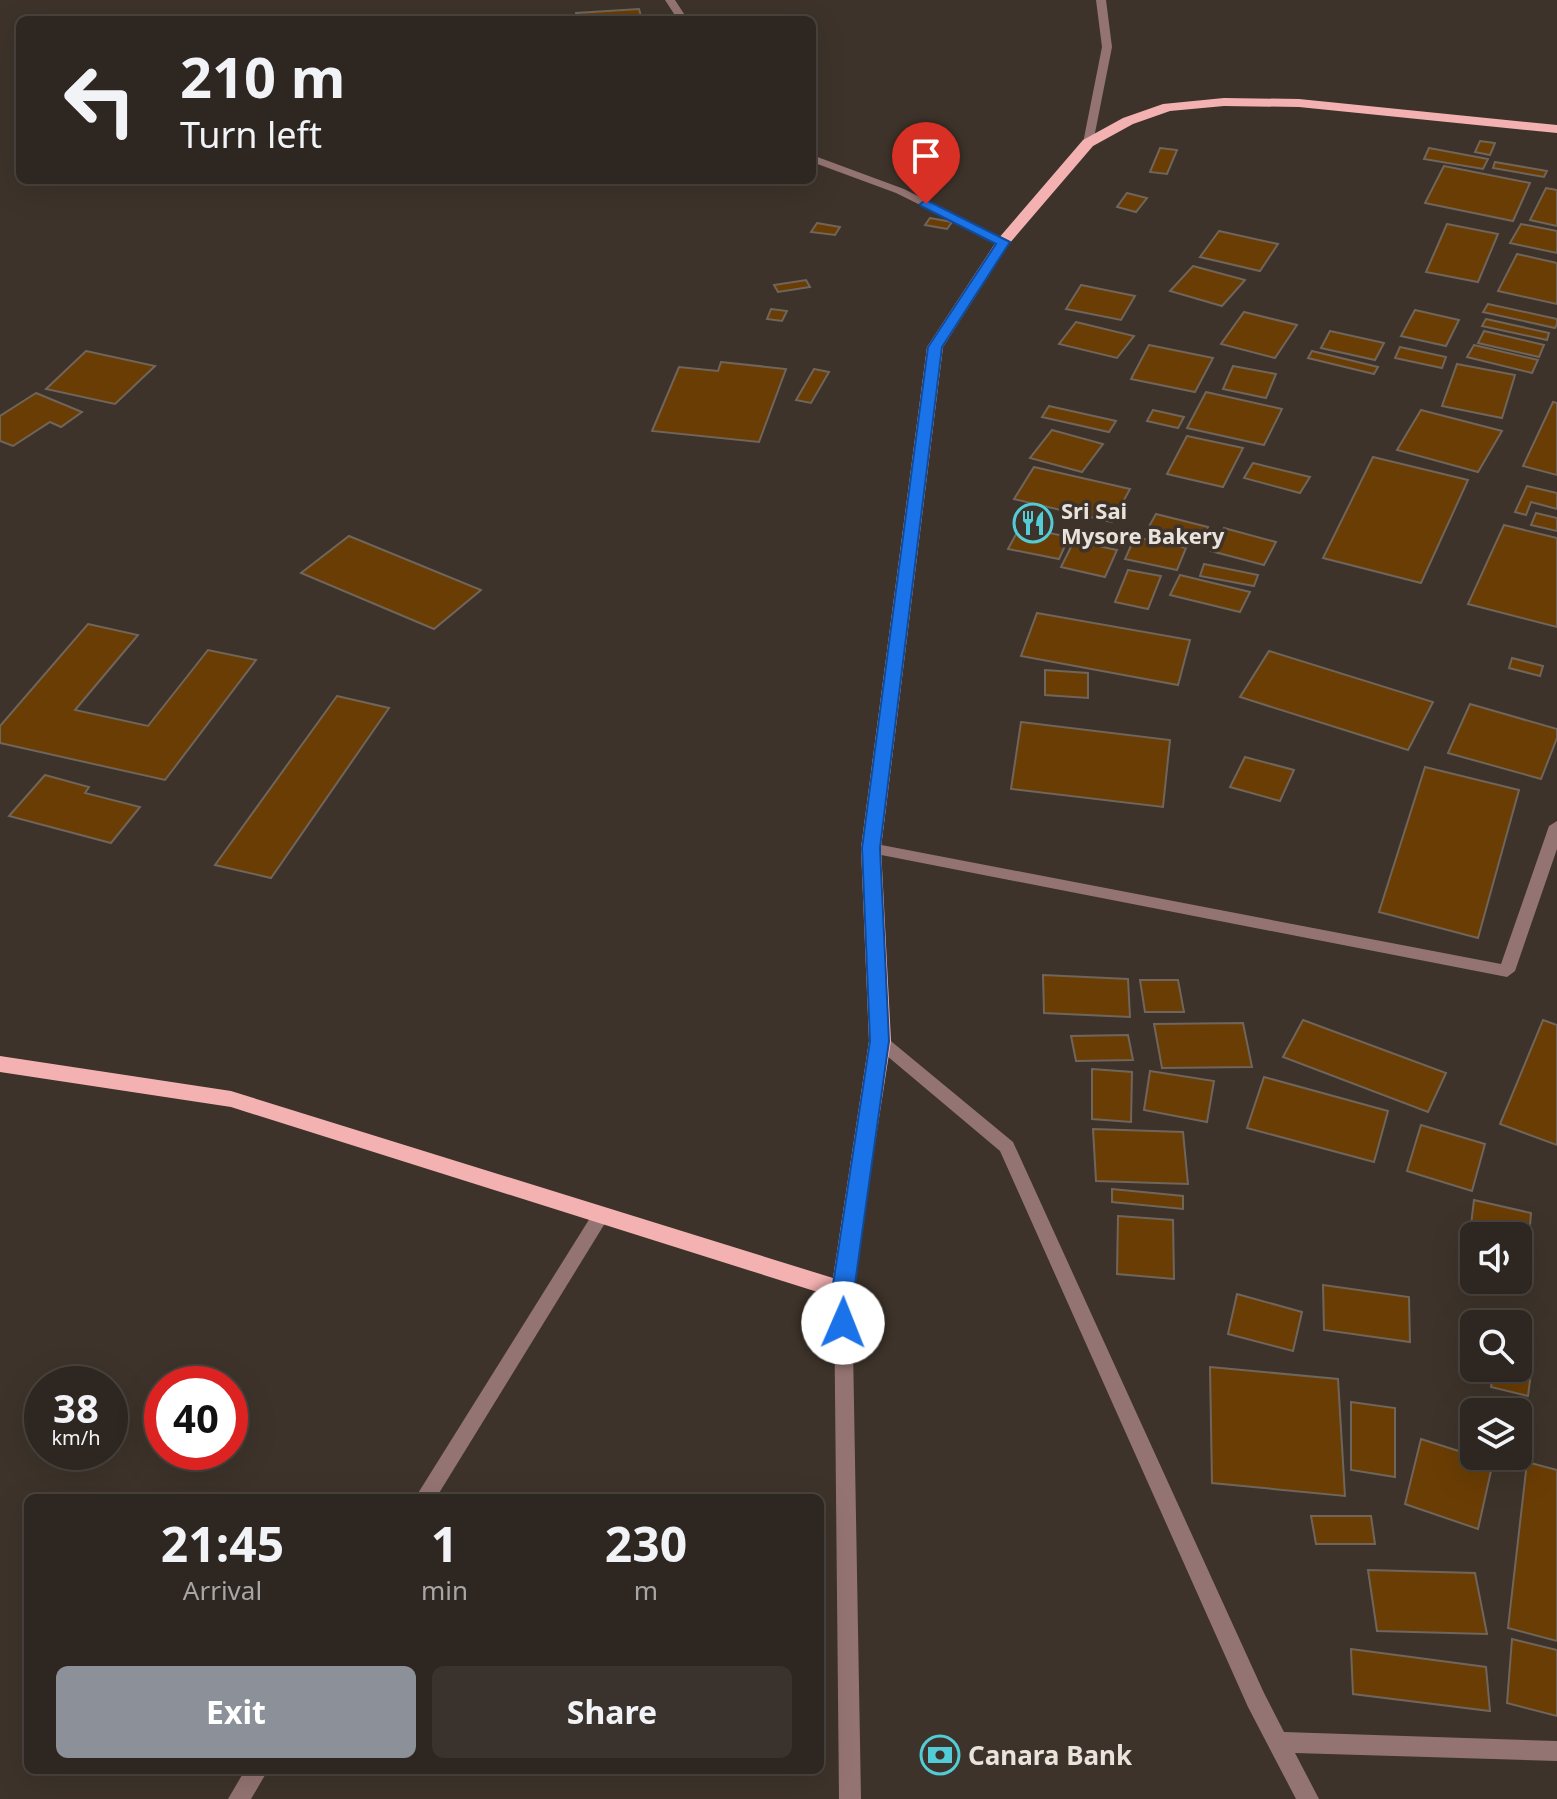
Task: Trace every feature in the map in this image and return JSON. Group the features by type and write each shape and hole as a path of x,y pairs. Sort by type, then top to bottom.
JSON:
{"main road":[{"path":"0,1064 231,1099 843,1291 880,1041 871,848 935,347 1003,242 1088,143 1128,121 1168,107 1224,102 1299,103 1557,129"}],"street":[{"path":"1088,143 1107,47 1101,0"},
{"path":"816,160 900,191 1003,242"},
{"path":"871,848 1507,971 1557,826"},
{"path":"880,1041 1007,1147 1277,1742 1308,1799"},
{"path":"427,1494 601,1215"},
{"path":"843,1291 850,1799"},
{"path":"1277,1742 1557,1751"},
{"path":"239,1799 255,1774"}],"building":[{"path":"639,9 641,16 576,16 576,13"},
{"path":"1480,141 1495,143 1490,155 1475,152"},
{"path":"1160,148 1177,150 1167,174 1150,172"},
{"path":"1429,148 1488,159 1483,169 1424,159"},
{"path":"1495,162 1547,171 1544,177 1493,168"},
{"path":"1444,166 1530,183 1513,221 1425,203"},
{"path":"1546,188 1557,190 1557,226 1530,220"},
{"path":"1127,193 1147,198 1136,212 1117,207"},
{"path":"930,218 952,222 947,229 925,225"},
{"path":"817,223 840,227 835,235 811,232"},
{"path":"1447,224 1498,234 1478,282 1426,272"},
{"path":"1521,224 1557,231 1557,253 1510,243"},
{"path":"1219,231 1278,244 1260,271 1200,257"},
{"path":"1517,254 1557,263 1557,304 1498,291"},
{"path":"1193,266 1245,280 1222,306 1170,291"},
{"path":"806,280 810,287 778,292 774,285"},
{"path":"1081,285 1135,296 1121,320 1066,309"},
{"path":"1488,304 1557,319 1557,324 1555,328 1483,312"},
{"path":"771,309 787,311 782,321 767,319"},
{"path":"1415,310 1459,320 1446,346 1401,336"},
{"path":"1244,312 1297,325 1275,358 1221,344"},
{"path":"1486,319 1549,333 1547,340 1482,326"},
{"path":"1076,322 1134,336 1117,358 1059,344"},
{"path":"1330,331 1384,343 1375,360 1321,348"},
{"path":"1484,331 1544,345 1539,357 1478,343"},
{"path":"1149,345 1213,358 1195,392 1131,379"},
{"path":"1474,345 1538,360 1532,373 1467,357"},
{"path":"1400,347 1446,357 1442,368 1395,358"},
{"path":"86,351 155,366 115,404 46,389"},
{"path":"1312,351 1378,367 1374,374 1308,358"},
{"path":"721,362 786,369 759,442 652,431 679,367 718,371"},
{"path":"1457,364 1515,375 1502,418 1442,406"},
{"path":"1233,366 1276,374 1266,398 1223,389"},
{"path":"814,369 829,372 811,403 796,400"},
{"path":"1206,392 1282,409 1264,445 1187,428"},
{"path":"36,393 82,412 61,427 50,422 13,446 0,441 0,416"},
{"path":"1553,402 1557,403 1557,475 1523,466"},
{"path":"1049,406 1116,421 1109,432 1042,417"},
{"path":"1153,410 1184,417 1178,428 1147,421"},
{"path":"1421,410 1502,431 1478,472 1397,450"},
{"path":"1052,430 1103,444 1082,472 1030,458"},
{"path":"1187,436 1243,448 1223,487 1167,474"},
{"path":"1373,457 1468,480 1421,583 1323,558"},
{"path":"1253,463 1310,477 1300,493 1244,478"},
{"path":"1034,467 1130,489 1112,522 1014,499"},
{"path":"1527,486 1557,493 1557,509 1531,502 1526,515 1515,512"},
{"path":"1536,513 1557,518 1557,531 1531,525"},
{"path":"1156,514 1208,527 1200,543 1147,530"},
{"path":"1504,525 1557,538 1557,627 1468,604"},
{"path":"1020,527 1069,537 1059,559 1008,549"},
{"path":"1224,528 1276,542 1264,565 1211,551"},
{"path":"349,536 481,590 434,629 301,573"},
{"path":"1135,537 1186,548 1177,570 1125,559"},
{"path":"1074,541 1117,550 1105,577 1061,567"},
{"path":"1204,564 1258,575 1254,586 1200,576"},
{"path":"1128,570 1161,576 1148,609 1115,602"},
{"path":"1180,575 1250,592 1240,612 1170,595"},
{"path":"1037,613 1190,640 1178,685 1021,656"},
{"path":"88,624 138,635 75,710 148,726 208,650 256,660 165,780 0,743 0,726"},
{"path":"1269,651 1433,702 1408,750 1240,697"},
{"path":"1512,658 1543,666 1540,676 1509,668"},
{"path":"1045,670 1088,673 1088,698 1045,695"},
{"path":"337,696 389,708 271,878 215,865"},
{"path":"1470,704 1557,729 1557,738 1541,779 1448,753"},
{"path":"1021,722 1170,740 1163,807 1011,789"},
{"path":"1245,757 1294,770 1280,801 1230,787"},
{"path":"1425,767 1519,790 1478,938 1379,912"},
{"path":"45,775 89,787 85,793 140,807 111,843 9,816"},
{"path":"1043,975 1128,979 1130,1017 1044,1013"},
{"path":"1140,980 1178,980 1184,1012 1145,1012"},
{"path":"1303,1020 1446,1073 1428,1112 1283,1057"},
{"path":"1543,1020 1557,1025 1557,1145 1500,1124"},
{"path":"1243,1023 1252,1067 1162,1068 1154,1024"},
{"path":"1128,1035 1133,1060 1076,1061 1071,1036"},
{"path":"1092,1069 1132,1072 1131,1122 1092,1119"},
{"path":"1150,1071 1214,1081 1207,1122 1144,1110"},
{"path":"1264,1077 1388,1111 1374,1162 1247,1128"},
{"path":"1421,1125 1485,1144 1472,1191 1407,1171"},
{"path":"1093,1129 1183,1132 1188,1184 1096,1181"},
{"path":"1112,1189 1183,1196 1183,1209 1112,1202"},
{"path":"1474,1200 1531,1213 1530,1222 1471,1222"},
{"path":"1118,1216 1173,1220 1174,1279 1117,1274"},
{"path":"1323,1285 1409,1297 1410,1342 1324,1330"},
{"path":"1237,1294 1302,1312 1293,1351 1228,1334"},
{"path":"1210,1367 1338,1379 1345,1496 1212,1483"},
{"path":"1492,1382 1530,1382 1528,1396 1491,1387"},
{"path":"1351,1402 1395,1408 1395,1477 1351,1470"},
{"path":"1421,1439 1460,1451 1460,1470 1491,1470 1478,1529 1405,1504"},
{"path":"1532,1463 1557,1470 1557,1641 1508,1628 1526,1470 1532,1470"},
{"path":"1311,1516 1371,1516 1375,1544 1316,1544"},
{"path":"1368,1570 1475,1573 1487,1634 1377,1631"},
{"path":"1512,1639 1557,1650 1557,1716 1507,1703"},
{"path":"1351,1649 1486,1667 1490,1711 1353,1694"}],"place":[{"name":"Sri Sai Mysore Bakery","path":"1033,523"},
{"name":"Canara Bank","path":"940,1755"}],"route":[{"path":"843,1323 843,1291 880,1041 871,848 935,347 1003,242 926,204"}]}
